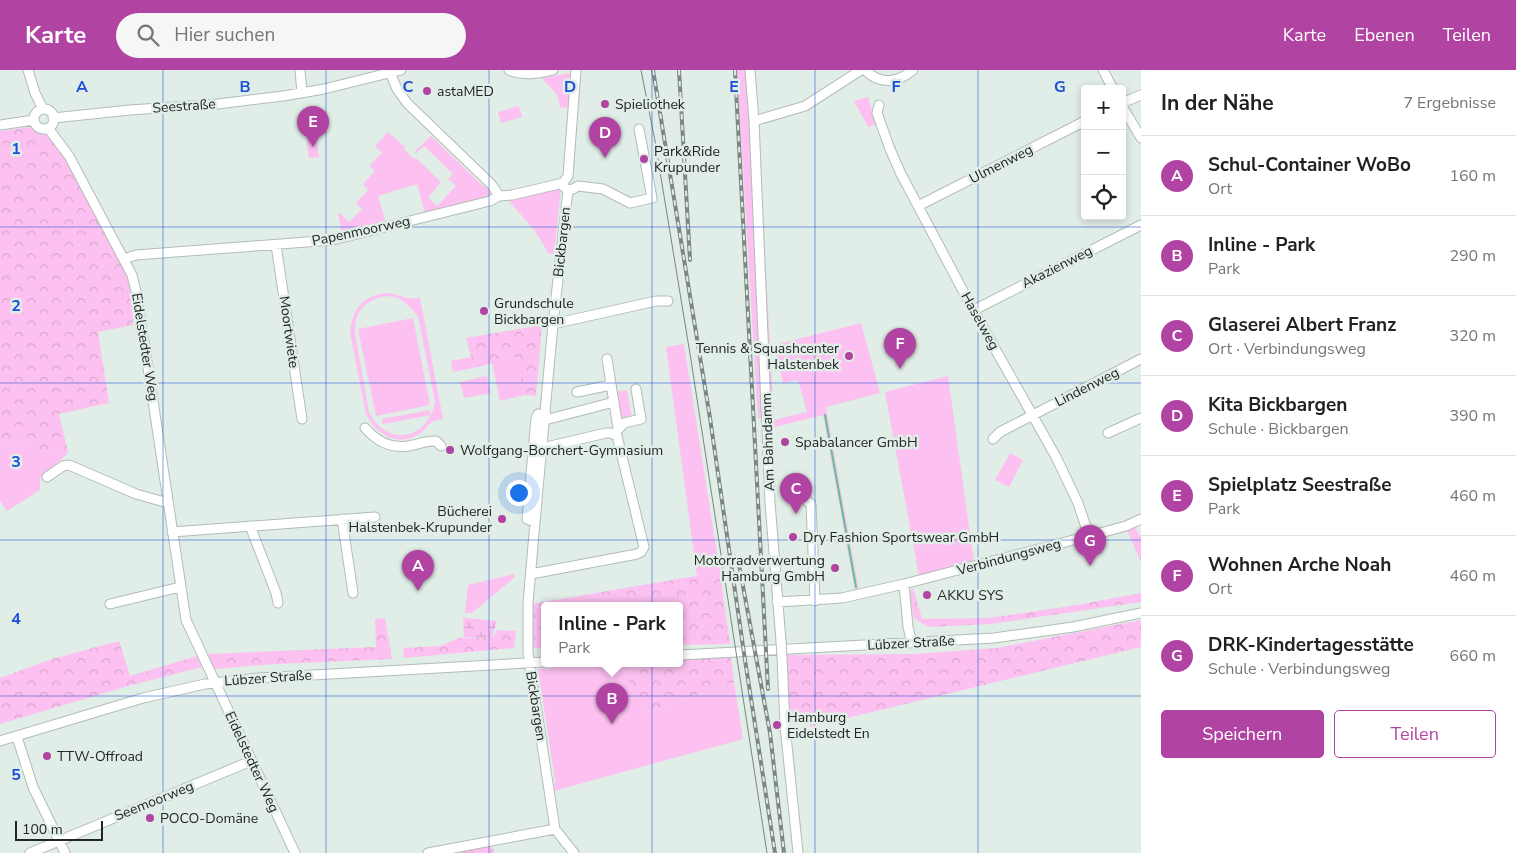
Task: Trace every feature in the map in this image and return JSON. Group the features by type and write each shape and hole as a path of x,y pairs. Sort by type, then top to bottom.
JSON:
{"street":[{"path":"28,70 43,110"},
{"path":"300,70 302,93"},
{"name":"Seestraße","path":"53,118 218,104 302,93 389,71 401,70"},
{"path":"509,70 523,74 532,74 553,70"},
{"name":"Bickbargen","path":"574,853 555,829 529,663 528,602 568,176 576,70"},
{"name":"Am Bahndamm","path":"750,70 754,121 770,502 781,641 785,726 798,853"},
{"path":"754,121 805,106 863,70 878,80 887,81 902,78 913,70"},
{"path":"1103,70 1111,85"},
{"path":"389,71 397,89 407,103 492,185 498,196"},
{"path":"1126,102 1141,95"},
{"name":"Haselweg","path":"879,105 877,113 890,149 918,206 1078,503 1089,536"},
{"path":"43,110 50,112 53,118 48,128 41,128 35,124 34,120 36,113 43,110"},
{"path":"1126,111 1141,138"},
{"path":"0,124 34,120"},
{"name":"Ulmenweg","path":"918,206 1081,124"},
{"name":"Eidelstedter Weg","path":"48,128 62,145 132,275 186,620 295,853"},
{"name":"Bickbargen","path":"566,186 573,189 578,186 603,189 630,203 652,198 639,129"},
{"name":"Papenmoorweg","path":"124,259 136,255 276,246 337,239 490,201 498,196 512,196 566,186"},
{"name":"Akazienweg","path":"974,310 1141,225"},
{"name":"Moortwiete","path":"276,246 302,419"},
{"path":"553,324 656,300 668,302"},
{"path":"530,574 637,554 643,550 644,543 616,431 614,402 607,359"},
{"name":"Lindenweg","path":"993,439 1000,432 1141,359"},
{"path":"578,392 611,385"},
{"path":"542,448 616,431 624,423 641,419 636,389"},
{"path":"546,417 614,402"},
{"name":"Bickbargen","path":"535,522 527,519 536,418 538,414 546,417"},
{"path":"1108,433 1141,418"},
{"path":"365,428 380,442 393,446 409,446 436,441 440,446"},
{"path":"48,477 63,466 68,465 136,494 168,504"},
{"path":"806,500 811,504 815,601"},
{"path":"172,532 375,517"},
{"name":"Verbindungsweg","path":"777,602 815,601 850,597 1089,536 1126,526 1141,519"},
{"path":"342,520 353,593"},
{"path":"250,526 276,593 278,604"},
{"path":"904,584 908,627 912,643"},
{"path":"110,604 180,587"},
{"name":"Lübzer Straße","path":"683,655 994,638 1073,627 1141,613"},
{"name":"Lübzer Straße","path":"0,741 158,693 216,682 541,662"},
{"path":"17,737 33,787 65,853"},
{"name":"Seemoorweg","path":"30,853 251,761"},
{"path":"428,853 555,829"}],"green space":[{"path":"737,70 755,70 774,420 807,412 798,380 783,383 774,345 861,323 880,393 826,407 859,591 855,591 823,415 771,428 772,420 758,418"},
{"path":"573,74 568,107 560,108 557,95 542,78"},
{"path":"868,97 876,125 868,127 854,101"},
{"path":"519,106 522,117 501,123 498,112"},
{"path":"31,127 37,132 48,134 65,158 126,274 132,296 133,325 98,332 109,403 59,414 68,452 64,457 6,439 0,448 0,131"},
{"path":"388,132 405,147 404,149 414,159 416,158 441,182 428,198 437,206 456,186 448,179 453,174 424,146 416,153 415,151 431,136 483,186 487,187 490,195 429,212 428,209 428,212 425,213 417,184 378,196 386,223 342,234 338,214 340,213 349,222 362,209 356,203 368,190 363,184 375,171 369,166 382,153 375,146"},
{"path":"316,135 319,157 309,158 306,137"},
{"path":"556,187 561,189 554,254 549,254 535,231 509,201 542,193 545,190"},
{"path":"385,293 420,298 443,419 432,422 419,434 409,438 394,439 387,436 375,427 366,414 350,333 353,317 360,305 377,295","holes":["385,296 395,297 405,302 418,316 435,402 431,415 424,425 406,435 396,435 386,431 369,412 355,333 356,319 366,304"]},
{"path":"413,318 430,405 376,416 358,329"},
{"path":"542,325 536,396 525,395 516,357 474,368 466,338"},
{"path":"684,344 720,572 697,576 666,347"},
{"path":"472,357 474,368 453,372 451,361"},
{"path":"517,357 525,395 500,401 492,362"},
{"path":"487,376 491,393 464,398 460,382"},
{"path":"948,376 974,562 919,576 885,392"},
{"path":"627,390 632,419 620,421 615,392"},
{"path":"430,410 431,415 383,424 382,419"},
{"path":"6,439 64,457 40,478 40,490 7,511 0,501 0,448"},
{"path":"1010,453 1023,460 1009,487 995,480"},
{"path":"1134,525 1141,538 1141,562 1126,528"},
{"path":"720,572 730,644 683,645 683,602 543,602"},
{"path":"514,574 515,577 472,613 465,613 468,585"},
{"path":"913,588 922,619 989,618 1141,593 1141,602 991,624 928,627 914,618 909,591"},
{"path":"541,602 541,648 531,648 531,604"},
{"path":"385,618 392,659 276,664 214,669 208,654 376,647 375,619"},
{"path":"463,618 497,621 492,637 464,637"},
{"path":"1141,620 1141,647 810,727 808,719 789,723 786,655 915,654 997,648"},
{"path":"497,630 516,631 514,648 404,658 403,648 440,646 459,638 494,637"},
{"path":"119,641 130,676 197,656 202,667 132,685 0,724 0,678 52,659"},
{"path":"731,657 734,682 646,713 621,667 683,667 683,659"},
{"path":"621,667 646,713 734,682 743,739 554,791 555,780 538,669"},
{"path":"490,844 495,853 452,853"}],"waterway":[{"path":"825,415 856,587"}],"tram line":[{"path":"641,70 655,141 691,360 767,853"}],"railway":[{"path":"653,70 710,418 775,853"},
{"path":"679,70 690,260"},
{"path":"735,70 768,689"},
{"path":"738,559 770,733 784,853"}],"place":[{"name":"astaMED","path":"427,91"},
{"name":"Spieliothek","path":"605,104"},
{"name":"Spielplatz Seestraße","path":"313,147"},
{"name":"Kita Bickbargen","path":"605,158"},
{"name":"Park&Ride Krupunder","path":"644,159"},
{"name":"Grundschule Bickbargen","path":"484,311"},
{"name":"Tennis & Squashcenter Halstenbek","path":"849,356"},
{"name":"Wohnen Arche Noah","path":"900,369"},
{"name":"Spabalancer GmbH","path":"785,442"},
{"name":"Wolfgang-Borchert-Gymnasium","path":"450,450"},
{"name":"Glaserei Albert Franz","path":"796,514"},
{"name":"Bücherei Halstenbek-Krupunder","path":"502,519"},
{"name":"Dry Fashion Sportswear GmbH","path":"793,537"},
{"name":"DRK-Kindertagesstätte","path":"1090,566"},
{"name":"Motorradverwertung Hamburg GmbH","path":"835,568"},
{"name":"Schul-Container WoBo","path":"418,591"},
{"name":"AKKU SYS","path":"927,595"},
{"name":"Inline - Park","path":"612,724"},
{"name":"Hamburg Eidelstedt En","path":"777,725"},
{"name":"TTW-Offroad","path":"47,756"},
{"name":"POCO-Domäne","path":"150,818"}]}
